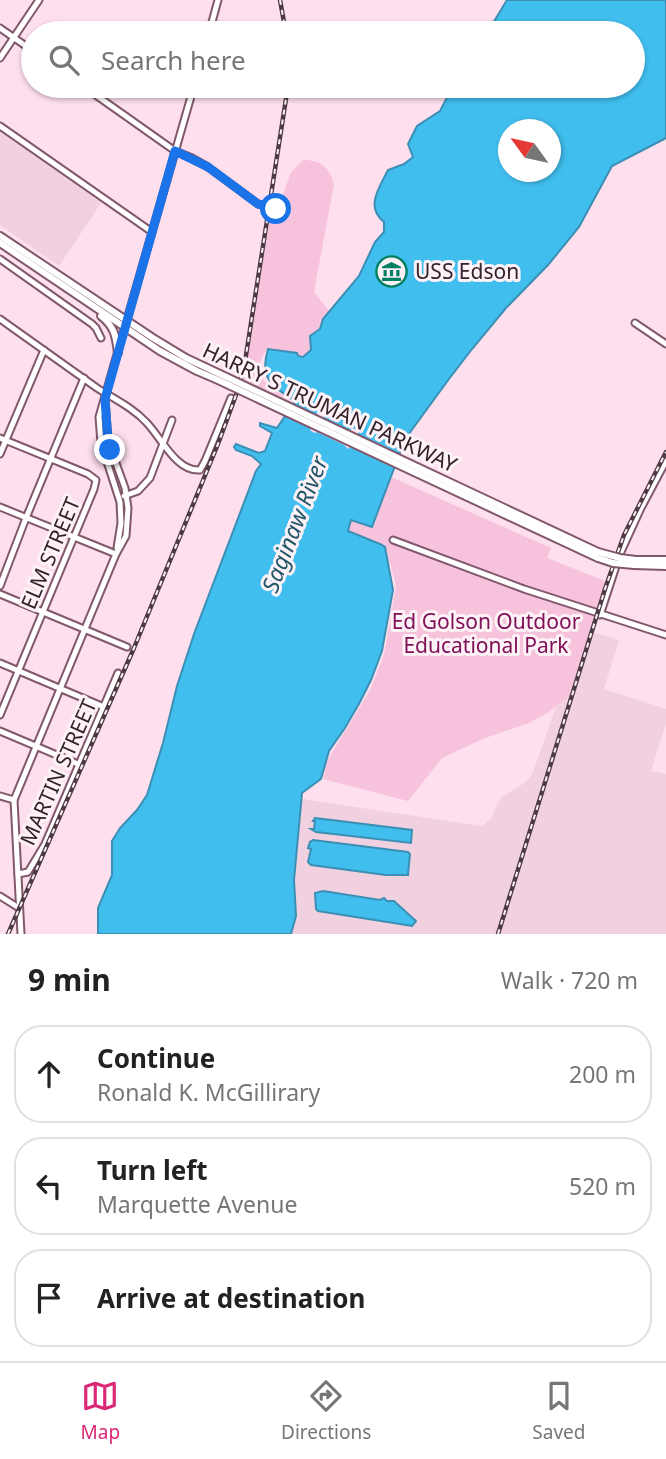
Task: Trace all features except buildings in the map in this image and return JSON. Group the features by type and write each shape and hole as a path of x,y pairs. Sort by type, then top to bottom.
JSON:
{"main road":[{"name":"HARRY S TRUMAN PARKWAY","path":"0,236 127,324"},
{"name":"HARRY S TRUMAN PARKWAY","path":"0,243 90,305 219,377 598,555 666,566"},
{"path":"90,305 113,327 118,353"},
{"name":"HARRY S TRUMAN PARKWAY","path":"635,562 666,560"}],"street":[{"path":"25,21 39,0"},
{"path":"212,21 218,0"},
{"path":"0,58 21,27"},
{"path":"0,28 21,42"},
{"path":"100,98 175,151 208,167 258,204 283,210"},
{"path":"116,554 121,523 119,497 100,436 99,417 190,98"},
{"path":"0,126 152,232"},
{"path":"0,259 92,324 101,338"},
{"path":"0,319 106,396 133,410 163,441 174,458 194,471 200,470 231,398"},
{"path":"635,323 666,344"},
{"path":"0,453 3,440 44,350"},
{"path":"0,586 84,378"},
{"path":"21,934 14,800 116,554 126,536 127,495 108,441 106,396"},
{"path":"119,497 138,491 150,478 172,420"},
{"path":"3,440 51,460"},
{"name":"ELM STREET","path":"0,715 96,480 88,474 51,460"},
{"path":"600,615 620,554 666,461"},
{"path":"0,507 116,554"},
{"path":"393,540 524,589 666,635"},
{"path":"0,594 127,647"},
{"path":"0,663 104,707"},
{"name":"MARTIN STREET","path":"18,874 29,872 37,858 118,674"},
{"path":"0,731 78,764"},
{"path":"0,796 14,800"},
{"path":"0,896 19,908"}],"shaded area":[{"path":"0,132 101,203 59,266 0,225"},
{"path":"589,631 619,640 604,689 666,709 666,723 651,771 666,774 666,934 291,934 296,916 294,880 302,799 481,826 485,824 492,817 502,797 532,775 556,707 569,697"}],"green space":[{"path":"303,160 314,161 323,166 330,173 334,184 314,292 330,312 323,319 320,329 310,336 311,350 303,357 297,353 268,349 263,356 260,365 262,378 270,387 290,399 289,402 243,380 273,202 280,203 291,172"},
{"name":"Ed Golson Outdoor Educational Park","path":"391,477 551,548 547,558 605,581 569,697 529,723 485,738 442,758 408,801 323,779 327,761 370,690 384,655 396,586 391,566 381,543 348,531 352,519 373,527"}],"water":[{"name":"Saginaw River","path":"507,0 666,0 666,138 612,166 579,227 472,349 411,431 401,450 372,527 351,520 348,531 385,547 393,590 382,651 371,680 329,751 321,779 302,793 294,880 296,916 291,934 98,934 98,908 112,875 112,841 147,795 194,634 261,464 234,447 236,444 259,453 265,451 272,433 260,426 260,423 277,428 295,401 269,381 265,368 268,349 297,353 303,357 311,350 310,336 320,329 323,319 359,276 375,242 384,232 384,222 375,210 378,190 388,170 413,157 408,144 417,126 440,111 447,98 645,98 645,21 494,21"},
{"path":"315,818 412,830 411,843 316,832 311,829 314,829"},
{"path":"313,840 408,852 408,875 386,875 311,865 308,862 311,849 308,848"},
{"path":"323,891 394,901 416,921 412,926 318,911 315,893"}],"pier":[{"path":"290,403 316,415 318,412 324,415 323,420 349,432 352,428 359,431 357,435 402,456 398,469 350,447 348,449 282,414"}],"railway":[{"path":"280,0 284,21"},
{"path":"8,934 134,648 236,395 244,368 286,98"},
{"path":"498,934 605,589 624,535 666,452"}],"place":[{"name":"USS Edson","path":"392,271"}],"route":[{"path":"110,450 105,399 175,151 208,167 258,204 276,209"}]}
